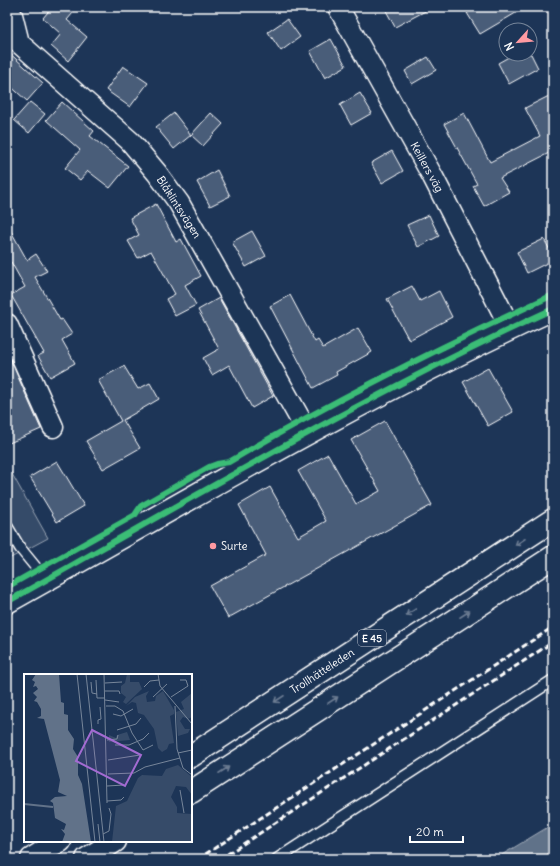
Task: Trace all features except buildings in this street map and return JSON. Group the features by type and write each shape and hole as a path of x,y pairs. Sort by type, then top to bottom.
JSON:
{"main road":[{"path":"7,602 308,433 404,382 553,309"},
{"name":"Trollhätteleden","path":"192,755 553,520"},
{"name":"E 45","path":"192,791 553,557"},
{"path":"32,859 58,842"},
{"path":"88,859 114,842"}],"street":[{"name":"Keillers väg","path":"338,7 433,177 511,329"},
{"name":"Blåklintsvägen","path":"12,15 19,43 130,141 157,173 179,203 308,433"},
{"path":"7,324 53,427"}],"lane":[{"path":"7,526 20,548 38,570 44,581"},
{"path":"277,859 553,680"}],"shaded area":[{"path":"7,465 48,538 7,560"},
{"path":"553,824 553,859 495,859"}],"railway":[{"path":"198,859 553,627"},
{"path":"220,859 553,642"}],"cycle path":[{"path":"7,587 135,515 141,506 209,467 229,462 348,395 470,334 553,295"},
{"path":"7,602 345,413 483,342 553,309"}],"place":[{"name":"Surte","path":"213,546"}]}
